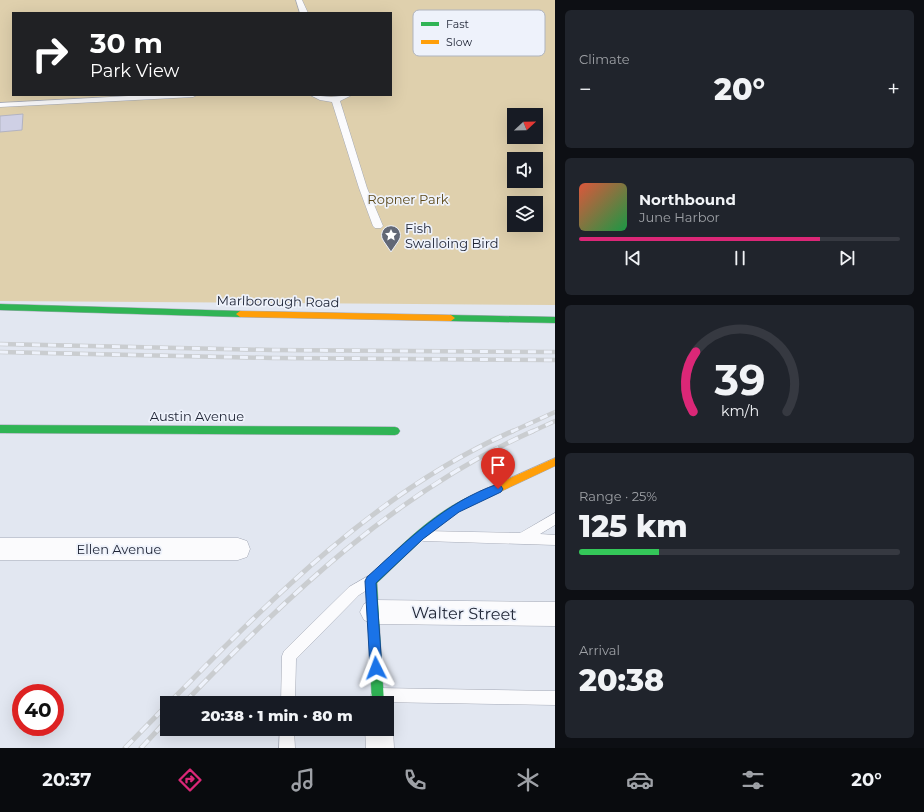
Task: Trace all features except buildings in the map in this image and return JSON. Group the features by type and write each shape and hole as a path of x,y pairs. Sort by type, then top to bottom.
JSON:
{"street":[{"name":"Marlborough Road","path":"0,307 132,312 555,320"},
{"name":"Austin Avenue","path":"0,429 395,431"},
{"path":"378,696 370,581 419,536 455,508 555,462"},
{"name":"Ellen Avenue","path":"0,549 238,549"},
{"name":"Walter Street","path":"373,612 555,614"},
{"path":"379,736 380,748"}],"lane":[{"path":"299,0 304,12"},
{"path":"0,105 174,96"},
{"path":"316,96 320,98 335,99 345,96"},
{"path":"335,99 363,188 378,226"},
{"path":"522,539 555,518"},
{"path":"419,536 555,540"},
{"path":"288,696 289,656 354,591 370,581"},
{"path":"394,699 555,698"},
{"path":"287,736 287,748"}],"green space":[{"name":"Ropner Park","path":"0,0 555,0 555,305 0,301"}],"railway":[{"path":"0,344 272,350 555,352"},
{"path":"0,352 272,358 555,360"},
{"path":"511,432 555,412"},
{"path":"531,432 555,421"},
{"path":"176,696 287,587 329,550 372,516 417,484 464,455 513,431"},
{"path":"191,696 263,624 304,586 389,516 435,484 483,456 531,432"},
{"path":"125,748 160,712"},
{"path":"141,748 160,728"}],"traffic: fast":[{"path":"0,307 240,314"},
{"path":"451,318 555,320"},
{"path":"0,429 395,431"},
{"path":"378,696 371,581 419,536 455,508 483,495"}],"traffic: slow":[{"path":"240,314 451,318"},
{"path":"483,495 555,462"}],"place":[{"name":"Fish Swalloing Bird","path":"391,252"}],"route":[{"path":"376,668 370,581 419,536 455,508 498,489"}]}
